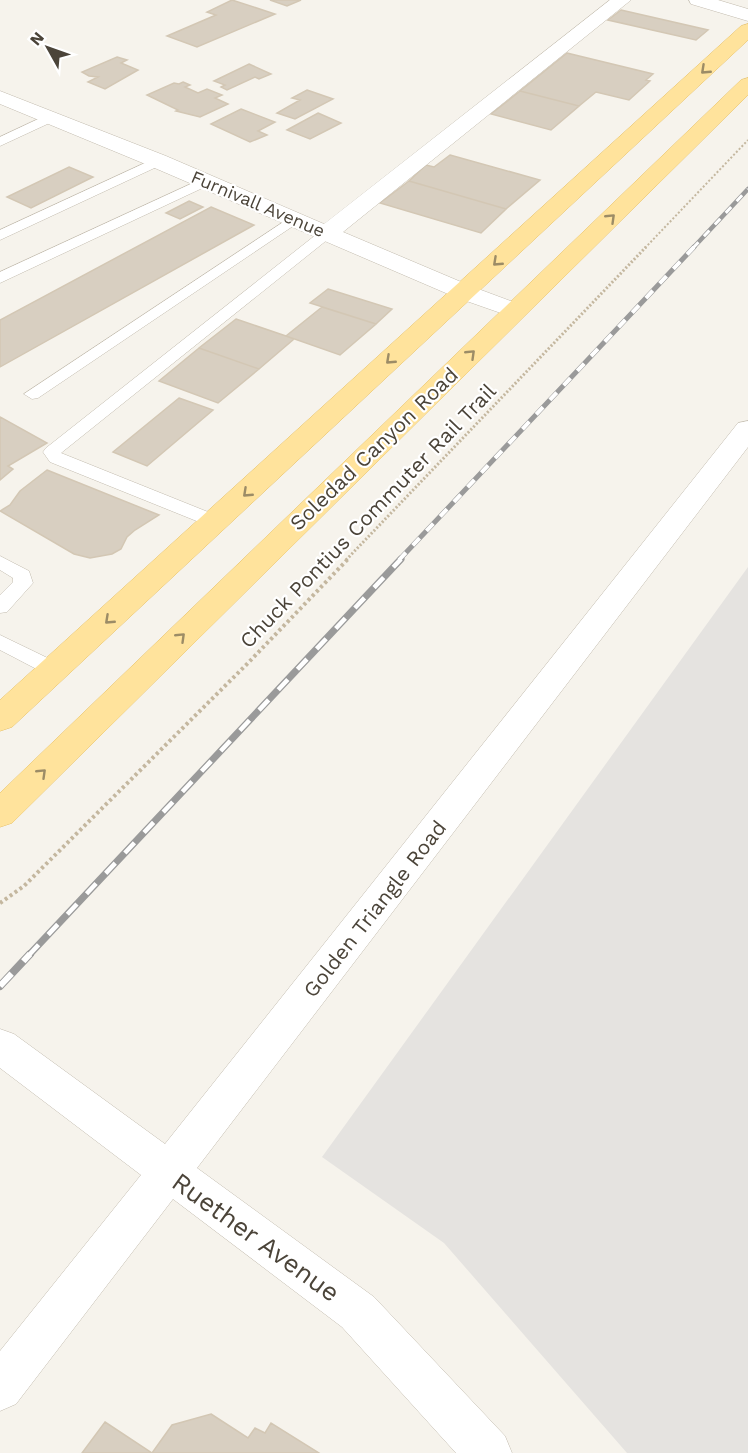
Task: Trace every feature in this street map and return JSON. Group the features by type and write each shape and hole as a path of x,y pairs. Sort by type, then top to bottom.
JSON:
{"main road":[{"path":"0,719 748,30"},
{"name":"Soledad Canyon Road","path":"0,814 748,84"}],"street":[{"path":"327,233 622,0"},
{"path":"698,0 748,15"},
{"name":"Furnivall Avenue","path":"0,97 206,181 464,292 515,311"},
{"name":"Golden Triangle Road","path":"0,1388 484,771 748,429"},
{"name":"Ruether Avenue","path":"0,1046 358,1312 488,1453"}],"lane":[{"path":"0,142 51,117"},
{"path":"0,236 158,161"},
{"path":"0,278 206,181"},
{"path":"32,394 294,219"},
{"path":"216,522 56,458 52,452 327,233"},
{"path":"0,562 22,576 23,583 0,607"},
{"path":"0,642 55,670"}],"path":[{"name":"Chuck Pontius Commuter Rail Trail","path":"0,903 24,886 248,663 748,140"}],"shaded area":[{"path":"748,567 748,1453 627,1453 444,1243 322,1157"}],"building":[{"path":"232,0 275,14 197,47 167,36 216,15 207,12"},
{"path":"270,0 301,0 287,6"},
{"path":"621,10 708,30 696,40 608,20"},
{"path":"567,53 653,74 646,80 650,81 629,100 596,92 579,106 520,91"},
{"path":"117,57 127,60 121,63 138,70 105,89 88,82 98,77 82,72"},
{"path":"249,64 271,74 259,79 255,77 227,90 221,87 225,85 214,81"},
{"path":"183,82 190,85 185,87 198,93 207,89 222,95 215,98 228,104 200,117 176,111 178,110 147,95 174,83"},
{"path":"307,90 333,99 295,119 277,113 300,100 292,98"},
{"path":"520,91 579,106 551,130 491,114"},
{"path":"241,109 275,122 258,131 267,135 250,142 211,124"},
{"path":"318,113 341,123 310,139 287,130"},
{"path":"450,155 540,180 506,209 409,181 426,165 434,167"},
{"path":"69,167 93,177 31,208 7,197"},
{"path":"409,181 506,209 481,233 380,203"},
{"path":"189,201 203,207 180,219 166,213"},
{"path":"211,207 254,225 0,367 0,320"},
{"path":"328,289 392,309 376,324 310,303"},
{"path":"322,307 376,324 340,355 286,336"},
{"path":"236,319 294,339 259,369 199,348"},
{"path":"199,348 259,369 218,403 159,381"},
{"path":"179,398 213,410 147,466 113,452"},
{"path":"0,417 47,443 8,466 13,469 0,480"},
{"path":"47,470 159,515 135,530 127,537 121,549 112,554 90,558 74,554 0,511 10,505 20,491"},
{"path":"211,1414 248,1438 255,1428 265,1433 271,1423 319,1453 152,1453 172,1425"},
{"path":"105,1422 152,1453 82,1453"}],"railway":[{"path":"693,248 748,189"},
{"path":"399,560 694,247"},
{"path":"29,955 401,559"},
{"path":"0,986 30,954"}]}
